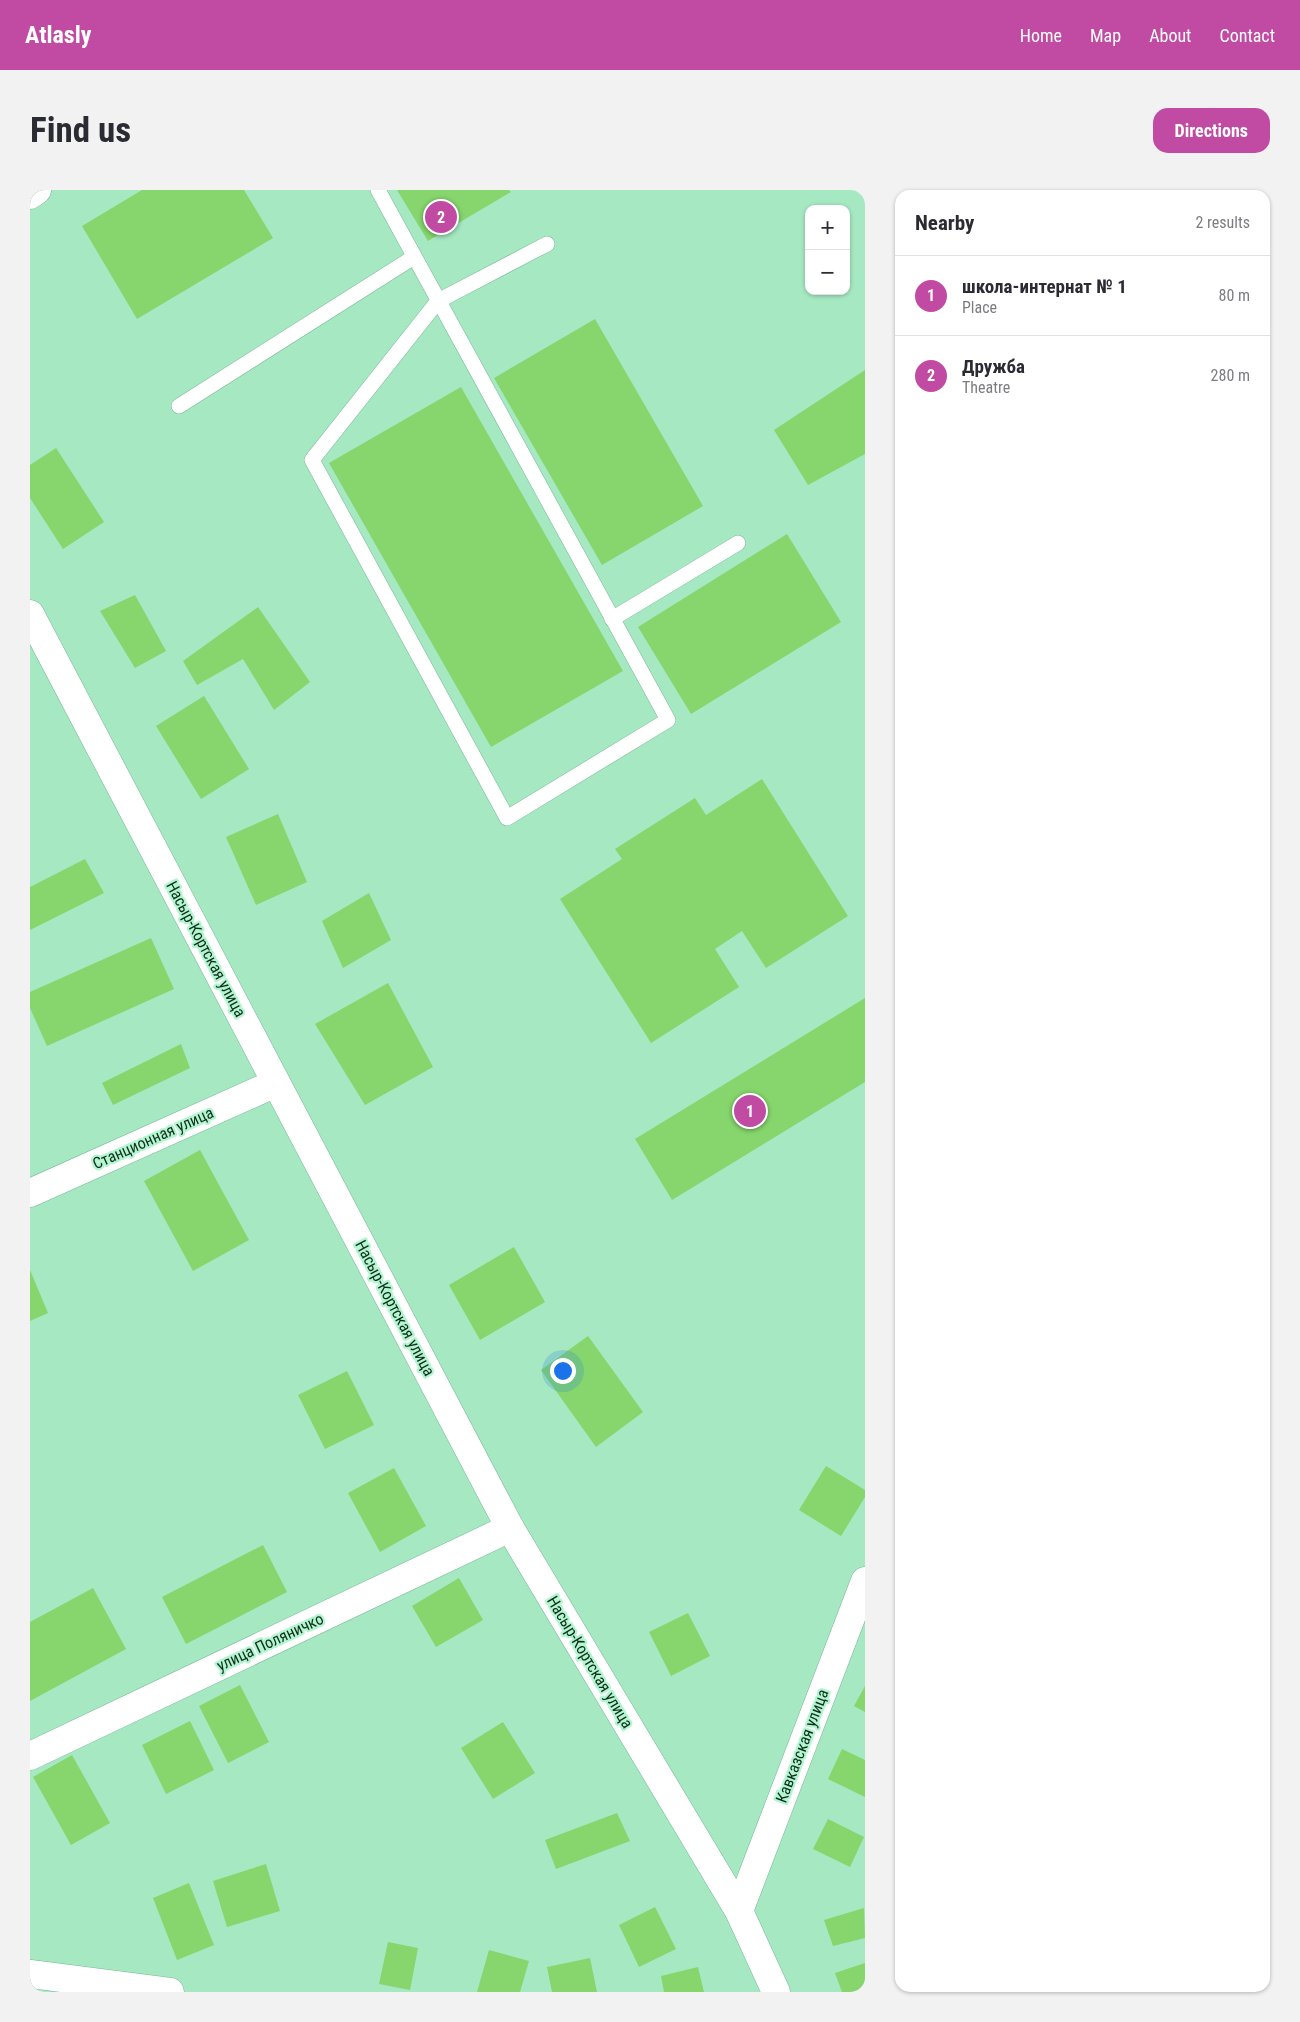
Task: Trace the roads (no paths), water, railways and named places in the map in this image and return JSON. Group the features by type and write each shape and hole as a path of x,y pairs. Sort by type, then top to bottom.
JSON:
{"street":[{"path":"30,194 37,190"},
{"name":"Насыр-Кортская улица","path":"30,614 510,1528 740,1911 776,1992"},
{"name":"Станционная улица","path":"30,1193 276,1083"},
{"name":"улица Поляничко","path":"30,1756 510,1528"},
{"name":"Кавказская улица","path":"740,1911 865,1581"},
{"path":"30,1974 170,1992"}],"lane":[{"path":"378,190 438,301 668,720 507,818 312,460 438,301 547,244"},
{"path":"179,406 414,257"},
{"path":"612,619 738,543"}],"place":[{"name":"Дружба","path":"441,217"},
{"name":"школа-интернат № 1","path":"750,1111"}]}
